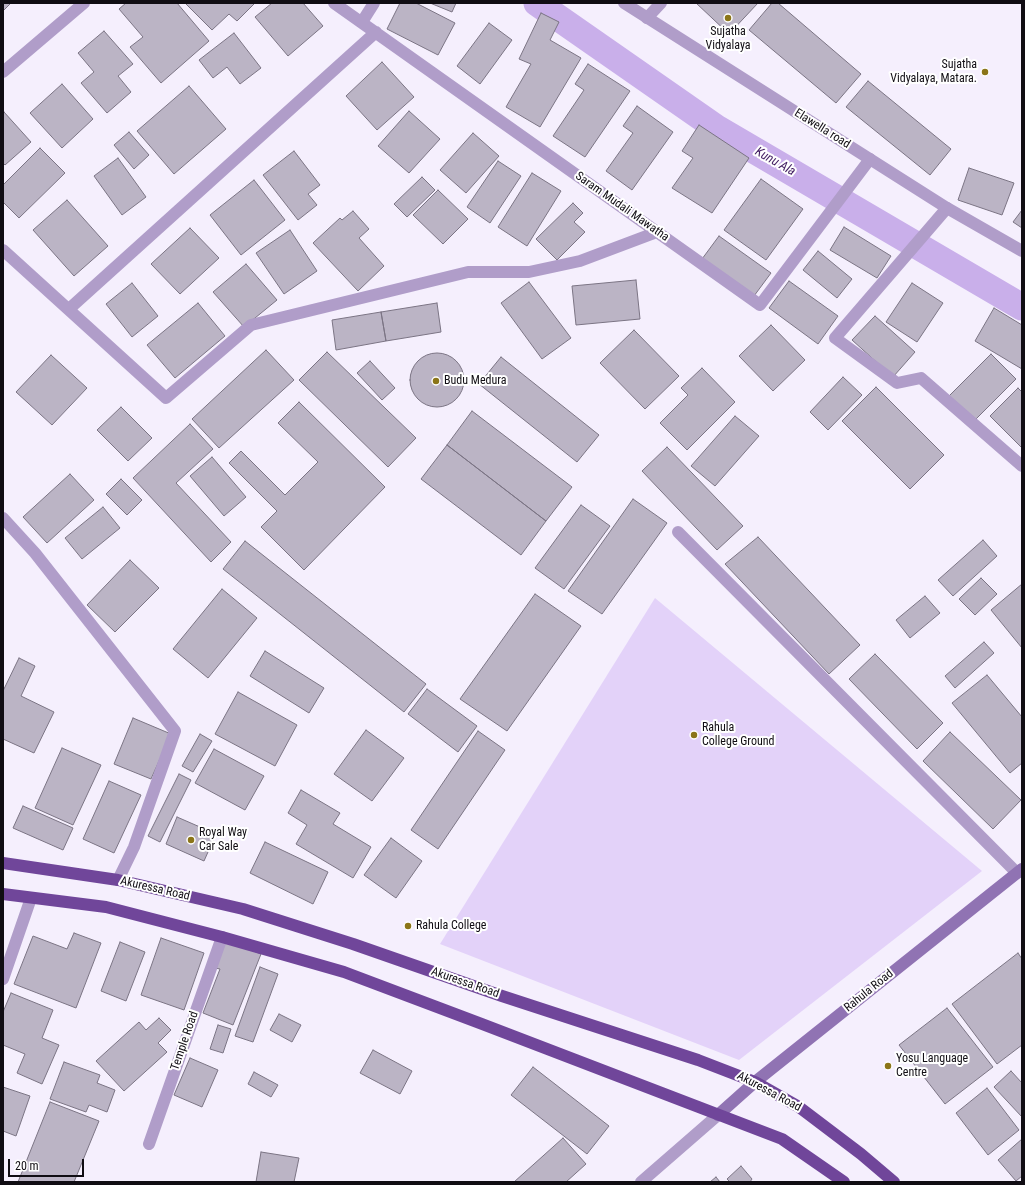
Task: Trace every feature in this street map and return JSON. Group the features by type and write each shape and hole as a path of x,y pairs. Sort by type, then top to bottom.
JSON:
{"highway":[{"name":"Akuressa Road","path":"3,863 118,880 243,909 353,944 502,996 698,1060 755,1082 799,1107 894,1182"},
{"path":"3,894 106,907 222,937 344,972 782,1139 844,1182"}],"main road":[{"name":"Rahula Road","path":"718,1115 755,1082 1020,871"}],"street":[{"path":"3,72 84,3"},
{"name":"Saram Mudali Mawatha","path":"334,3 760,305 870,159"},
{"path":"362,22 374,3"},
{"name":"Elawella road","path":"624,3 947,208 1022,251"},
{"path":"648,18 661,3"},
{"path":"69,309 376,32"},
{"path":"947,208 835,338 897,383 921,378 1022,466"},
{"path":"3,250 166,398 251,325 468,272 529,272 580,261 657,232"},
{"path":"3,518 35,553 175,731 134,847 118,880"},
{"path":"678,532 1020,871"},
{"path":"3,979 31,898"},
{"name":"Temple Road","path":"149,1144 222,937"},
{"path":"641,1182 718,1115"}],"shaded area":[{"name":"Rahula College Ground","path":"655,598 982,871 739,1060 440,944"}],"building":[{"path":"3,3 11,3 3,11"},
{"path":"126,3 177,3 209,41 161,83 130,47 143,37 119,9"},
{"path":"185,3 255,3 237,21 229,14 212,30"},
{"path":"272,3 303,3 323,26 288,56 255,17"},
{"path":"400,3 416,3 455,23 438,55 387,29"},
{"path":"430,3 456,3 452,12"},
{"name":"Sujatha Vidyalaya","path":"696,3 758,3 729,34"},
{"path":"772,3 778,3 861,74 836,103 749,30"},
{"path":"541,13 559,22 550,40 581,58 540,127 506,107 531,64 519,59"},
{"path":"489,23 512,40 480,84 457,66"},
{"path":"104,31 133,64 118,76 131,92 107,113 81,83 94,72 78,53"},
{"path":"234,33 261,68 240,84 227,67 213,78 199,60"},
{"path":"382,62 414,97 377,130 346,96"},
{"path":"588,64 630,91 585,157 553,136 584,90 575,84"},
{"path":"868,81 951,149 930,175 846,107"},
{"path":"62,84 93,119 62,148 30,113"},
{"path":"189,86 226,129 174,174 137,131"},
{"path":"637,106 673,132 632,190 606,171 633,133 623,126"},
{"path":"409,111 440,139 409,173 378,146"},
{"path":"4,112 31,142 5,165 3,163"},
{"path":"699,125 749,158 712,213 672,188 693,158 682,151"},
{"path":"129,132 149,155 134,169 114,145"},
{"path":"473,133 499,156 466,193 440,170"},
{"path":"40,148 65,173 19,218 3,202 3,185"},
{"path":"294,151 320,185 308,194 317,205 298,220 263,175"},
{"path":"118,158 146,197 122,215 94,176"},
{"path":"498,161 521,176 490,223 467,207"},
{"path":"969,168 1014,183 1002,215 958,200"},
{"path":"532,173 561,191 527,246 498,227"},
{"path":"422,177 435,190 407,217 394,204"},
{"path":"761,179 803,209 766,260 724,230"},
{"path":"254,180 285,220 241,255 210,215"},
{"path":"438,190 468,219 443,244 413,215"},
{"path":"67,200 108,246 74,276 33,230"},
{"path":"573,203 583,213 574,222 585,232 557,260 536,239"},
{"path":"1022,210 1022,228 1013,222"},
{"path":"353,211 369,229 359,238 384,266 358,291 313,243 340,218 342,220"},
{"path":"844,227 891,256 877,278 830,250"},
{"path":"190,228 219,258 180,294 151,264"},
{"path":"290,230 317,271 284,294 256,253"},
{"path":"719,236 771,273 754,296 702,259"},
{"path":"818,251 852,279 837,298 803,270"},
{"path":"246,264 277,300 244,327 213,292"},
{"path":"636,280 640,319 576,325 572,286"},
{"path":"789,281 838,316 818,344 769,308"},
{"path":"529,282 571,338 542,359 501,303"},
{"path":"132,283 158,316 132,337 106,304"},
{"path":"912,283 943,303 917,342 886,322"},
{"path":"198,303 225,336 175,378 147,345"},
{"path":"437,303 441,332 386,341 381,312"},
{"path":"994,308 1022,325 1022,369 975,341"},
{"path":"381,312 386,341 336,350 332,320"},
{"path":"875,316 915,352 893,377 852,340"},
{"path":"771,325 805,360 773,391 739,356"},
{"path":"634,330 679,376 645,409 600,363"},
{"path":"266,350 294,380 219,448 192,419"},
{"path":"327,352 416,438 388,467 299,380"},
{"name":"Budu Medura","path":"432,353 442,353 456,361 462,370 464,380 462,390 456,399 442,407 432,407 422,402 415,395 410,385 410,375 415,365 422,358"},
{"path":"991,354 1016,379 975,420 949,396"},
{"path":"51,355 87,388 52,425 16,392"},
{"path":"501,357 599,435 577,462 479,384"},
{"path":"370,361 395,388 382,400 357,373"},
{"path":"702,368 735,402 687,450 660,423 688,395 681,388"},
{"path":"843,377 862,395 828,430 810,412"},
{"path":"876,387 944,455 910,489 842,421"},
{"path":"1018,388 1022,392 1022,448 990,416"},
{"path":"299,402 385,487 304,570 261,527 277,511 229,463 241,451 285,495 318,462 278,423"},
{"path":"121,407 152,438 128,461 97,430"},
{"path":"472,411 572,487 546,521 447,445"},
{"path":"735,416 759,436 715,486 691,466"},
{"path":"190,424 213,449 176,483 231,542 211,562 133,478"},
{"path":"447,445 546,521 521,555 421,479"},
{"path":"667,447 743,526 717,550 642,471"},
{"path":"212,457 246,497 224,516 190,476"},
{"path":"70,474 94,500 47,543 23,517"},
{"path":"121,479 142,500 127,515 106,494"},
{"path":"633,499 667,523 602,614 568,591"},
{"path":"581,505 610,526 564,589 535,568"},
{"path":"103,507 120,528 82,559 65,538"},
{"path":"758,537 860,645 829,674 725,564"},
{"path":"983,540 997,556 953,596 938,580"},
{"path":"245,541 426,684 404,712 223,569"},
{"path":"130,560 159,588 115,632 87,605"},
{"path":"981,578 997,594 975,615 959,599"},
{"path":"1022,584 1022,648 991,610"},
{"path":"222,589 257,618 208,678 173,649"},
{"path":"535,594 581,626 507,731 460,699"},
{"path":"925,596 940,613 910,638 896,620"},
{"path":"984,642 994,653 955,688 945,676"},
{"path":"265,651 324,688 309,713 250,676"},
{"path":"875,654 943,723 917,749 849,679"},
{"path":"19,658 35,666 21,696 54,712 34,753 3,739 3,691"},
{"path":"987,675 1022,717 1022,763 1010,773 952,703"},
{"path":"427,689 477,726 458,752 408,714"},
{"path":"238,692 297,725 275,766 215,734"},
{"path":"133,718 171,734 151,779 114,764"},
{"path":"366,730 404,758 372,801 334,774"},
{"path":"478,731 505,750 438,849 411,830"},
{"path":"950,732 1021,800 993,829 923,761"},
{"path":"200,734 212,741 193,772 182,766"},
{"path":"62,748 101,765 73,825 35,808"},
{"path":"214,749 264,776 245,810 195,783"},
{"path":"179,774 191,780 160,842 148,836"},
{"path":"109,781 141,795 114,853 83,839"},
{"path":"301,790 340,813 333,824 371,847 353,878 296,844 307,825 288,813"},
{"path":"23,806 73,828 63,850 13,828"},
{"path":"177,817 216,834 204,861 166,844"},
{"path":"391,838 422,861 396,898 364,875"},
{"path":"265,842 328,872 313,904 250,873"},
{"path":"74,933 101,943 76,1008 14,984 33,936 67,949"},
{"path":"161,938 204,953 184,1010 141,995"},
{"path":"226,940 261,954 233,1025 203,1013 220,969 215,968"},
{"path":"120,942 145,952 126,1001 101,991"},
{"path":"1018,953 1022,959 1022,1045 997,1064 952,1004"},
{"path":"260,967 278,974 253,1042 235,1036"},
{"path":"11,993 53,1010 42,1038 59,1045 42,1084 17,1073 25,1054 3,1045 3,1012"},
{"path":"947,1008 993,1067 945,1104 899,1045"},
{"path":"279,1014 301,1025 292,1042 270,1030"},
{"path":"159,1018 171,1030 158,1043 167,1052 124,1091 96,1061 139,1022 146,1030"},
{"path":"218,1025 231,1029 223,1053 210,1049"},
{"path":"373,1050 412,1071 400,1094 360,1073"},
{"path":"190,1058 218,1070 202,1107 174,1095"},
{"path":"64,1062 100,1075 97,1083 115,1090 107,1112 89,1105 86,1112 50,1099"},
{"path":"533,1067 609,1126 587,1154 511,1095"},
{"path":"1011,1071 1022,1083 1022,1117 994,1087"},
{"path":"254,1072 278,1085 271,1097 248,1084"},
{"path":"3,1087 30,1096 16,1136 3,1131"},
{"path":"987,1088 1019,1130 988,1155 956,1113"},
{"path":"50,1102 99,1121 74,1182 18,1182"},
{"path":"563,1138 586,1164 566,1182 514,1182"},
{"path":"1022,1139 1022,1176 1016,1181 998,1160"},
{"path":"261,1152 299,1158 294,1182 256,1182"},
{"path":"741,1166 752,1179 750,1182 730,1182 727,1179"},
{"path":"716,1177 720,1182 710,1182"}],"waterway":[{"name":"Kunu Ala","path":"537,3 718,129 1022,307"}],"place":[{"name":"Sujatha Vidyalaya","path":"728,18"},
{"name":"Sujatha Vidyalaya, Matara.","path":"985,72"},
{"name":"Budu Medura","path":"436,381"},
{"name":"Rahula College Ground","path":"694,735"},
{"name":"Royal Way Car Sale","path":"191,840"},
{"name":"Rahula College","path":"408,926"},
{"name":"Yosu Language Centre","path":"888,1066"}]}
